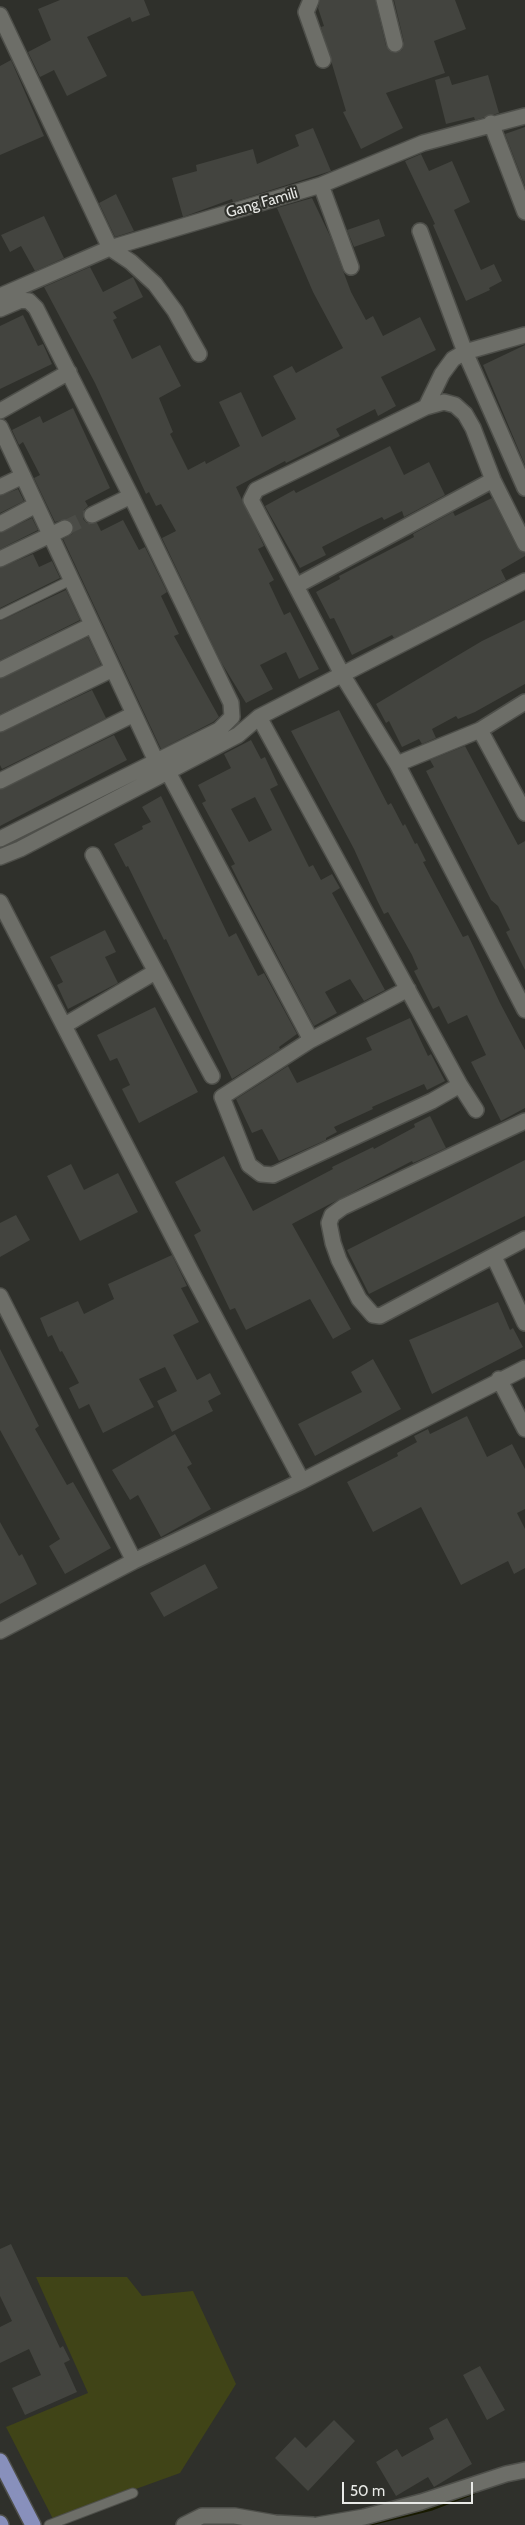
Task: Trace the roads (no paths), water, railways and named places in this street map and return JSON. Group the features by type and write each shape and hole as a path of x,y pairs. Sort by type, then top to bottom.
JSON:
{"main road":[{"path":"0,2461 33,2525"}],"street":[{"path":"311,0 306,12 323,60"},
{"path":"384,0 395,44"},
{"path":"0,15 110,248 131,262 155,284 175,311 199,354"},
{"name":"Gang Famili","path":"0,296 110,248 321,185 423,143 491,123 525,116"},
{"path":"491,123 525,212"},
{"path":"321,185 351,267"},
{"path":"420,231 465,352 525,488"},
{"path":"0,309 22,300 29,301 36,308 131,496 231,702 232,717 219,730 5,837 20,849"},
{"path":"426,407 448,364 465,352 525,335"},
{"path":"0,411 69,372"},
{"path":"525,544 493,480 473,428 465,414 455,405 444,402 426,407 252,494 251,500 343,676 397,764 525,1010"},
{"path":"0,427 156,761"},
{"path":"0,487 23,476"},
{"path":"296,586 493,480"},
{"path":"92,515 131,496"},
{"path":"0,524 36,505"},
{"path":"1,558 65,528"},
{"path":"0,858 238,735 259,717 525,582"},
{"path":"0,670 92,625"},
{"path":"0,724 113,669"},
{"path":"397,764 480,730 525,702"},
{"path":"0,780 134,714"},
{"path":"259,717 408,990 476,1110"},
{"path":"480,730 525,813"},
{"path":"168,772 311,1040"},
{"path":"93,855 212,1076"},
{"path":"0,902 190,1270 302,1481"},
{"path":"65,1025 155,972"},
{"path":"408,990 311,1040 222,1097 249,1165 261,1174 273,1175 432,1101 460,1084"},
{"path":"525,1121 343,1207 332,1215 329,1223 332,1243 359,1299 373,1315 380,1316 525,1239"},
{"path":"494,1256 525,1323"},
{"path":"0,1296 134,1561"},
{"path":"0,1631 134,1561 302,1481 525,1368"},
{"path":"500,1379 525,1429"},
{"path":"318,2525 374,2515 506,2474 525,2470"},
{"path":"184,2525 202,2516 235,2516 275,2523 313,2525"}],"lane":[{"path":"0,615 71,580"},
{"path":"49,2525 133,2493"}],"waterway":[{"path":"363,2525 432,2508 474,2492"},
{"path":"198,2525 206,2525"}],"tunnel":[{"path":"65,528 92,515"}]}
